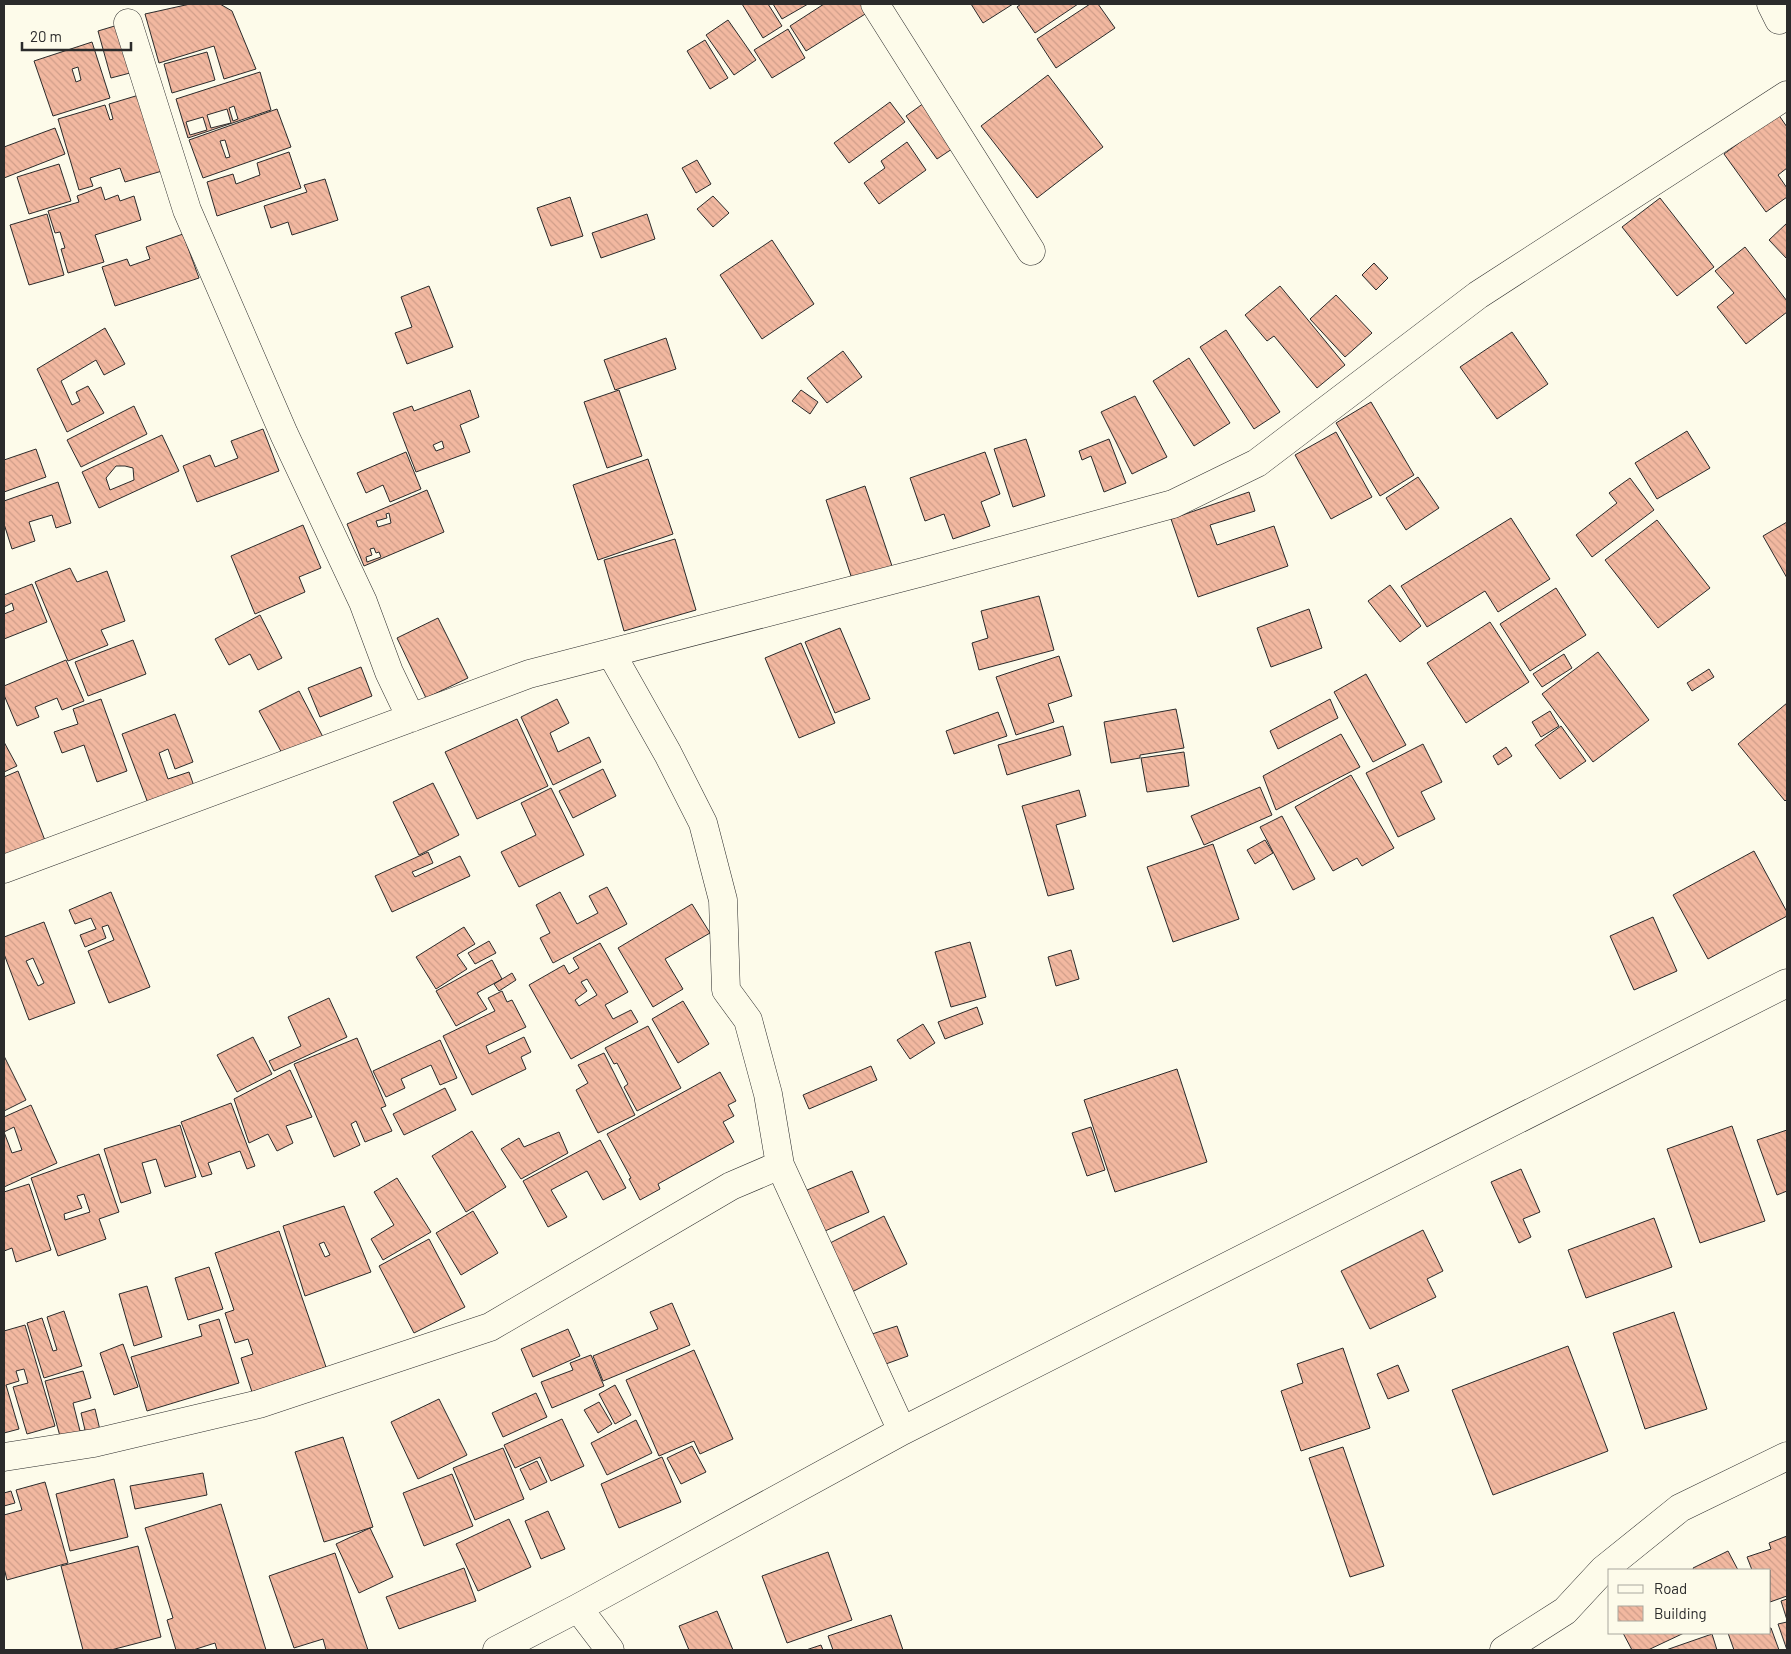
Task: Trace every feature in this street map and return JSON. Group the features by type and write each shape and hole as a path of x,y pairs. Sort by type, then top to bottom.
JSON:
{"street":[{"path":"875,4 1031,251"},
{"path":"128,23 187,210 284,434 363,602 389,672 411,718"},
{"path":"4,869 529,674 923,572 1174,504 1257,463 1478,295 1787,95"},
{"path":"611,653 668,754 703,823 723,900 726,990 748,1020 768,1094 780,1165 902,1431"},
{"path":"497,1650 578,1608 902,1431 1787,983"},
{"path":"731,1186 765,1146 748,1020"},
{"path":"4,1457 94,1443 259,1404 490,1327 731,1186 780,1165"},
{"path":"1504,1650 1565,1611 1603,1570 1680,1508 1787,1456"},
{"path":"578,1608 610,1650"}],"building":[{"path":"190,4 220,4 232,11 256,69 224,79 214,46 159,63 145,14"},
{"path":"742,4 768,4 782,26 763,38"},
{"path":"773,4 808,4 782,19"},
{"path":"824,4 865,4 870,11 806,51 790,26"},
{"path":"971,4 1013,4 983,23"},
{"path":"1021,4 1078,4 1035,33 1017,7"},
{"path":"1090,4 1098,4 1115,28 1056,68 1037,39"},
{"path":"728,20 756,60 734,75 706,35"},
{"path":"118,25 130,73 111,78 98,31"},
{"path":"788,29 805,58 772,78 754,50"},
{"path":"705,40 728,78 710,89 687,51"},
{"path":"92,42 110,98 53,116 34,61","holes":["78,67 81,80 76,82 72,69"]},
{"path":"207,52 215,80 172,93 164,64"},
{"path":"260,72 271,110 188,138 176,99","holes":["234,106 238,119 233,121 229,108","227,109 231,123 211,128 207,115","203,117 207,130 190,135 186,122"]},
{"path":"1048,75 1103,147 1037,198 981,126"},
{"path":"139,95 162,171 125,182 120,168 90,178 93,186 79,190 58,119 105,105 110,120 113,119 109,104"},
{"path":"890,102 905,122 849,163 834,143"},
{"path":"924,103 955,147 937,159 906,116"},
{"path":"277,109 291,147 203,178 189,140","holes":["225,140 230,157 226,158 220,141"]},
{"path":"1778,114 1787,127 1787,168 1778,175 1787,188 1787,197 1766,212 1724,154"},
{"path":"55,128 65,154 4,178 4,147"},
{"path":"907,142 926,170 879,204 864,183 885,168 881,161"},
{"path":"289,152 301,188 217,216 207,182 233,174 236,184 260,175 257,163"},
{"path":"697,160 711,184 696,193 682,168"},
{"path":"59,164 71,201 29,214 17,177"},
{"path":"325,179 338,220 292,235 288,222 271,228 264,206 307,192 304,185"},
{"path":"101,187 105,200 118,195 120,201 134,196 141,220 95,235 104,262 68,273 61,249 65,248 60,232 55,233 48,211 79,202 77,196"},
{"path":"713,196 729,213 713,227 697,209"},
{"path":"570,197 583,236 551,246 537,208"},
{"path":"1660,198 1714,267 1677,296 1622,227"},
{"path":"47,214 64,275 29,285 10,225"},
{"path":"647,214 655,239 601,258 592,233"},
{"path":"1787,223 1787,259 1769,240"},
{"path":"183,234 199,278 115,306 102,267 127,259 130,266 150,259 146,247"},
{"path":"772,240 814,304 762,339 720,275"},
{"path":"1745,247 1787,301 1787,312 1746,344 1717,307 1734,293 1715,271"},
{"path":"1374,263 1388,278 1376,290 1362,275"},
{"path":"429,286 453,347 407,364 395,333 412,327 401,297"},
{"path":"1280,286 1345,365 1317,388 1274,336 1267,341 1245,315"},
{"path":"1336,295 1372,333 1345,357 1310,319"},
{"path":"105,328 125,364 104,375 96,360 61,381 72,405 80,401 76,392 88,386 104,413 67,432 37,369"},
{"path":"1226,330 1280,412 1254,429 1200,347"},
{"path":"1512,332 1548,384 1497,419 1460,367"},
{"path":"666,338 676,369 615,390 604,360"},
{"path":"843,351 862,377 827,403 807,378"},
{"path":"1189,358 1230,423 1194,446 1153,381"},
{"path":"470,390 479,417 460,425 470,452 416,472 393,413 412,406 414,411","holes":["442,441 444,448 436,451 433,445"]},
{"path":"619,390 642,456 607,468 584,402"},
{"path":"801,390 818,402 810,414 792,401"},
{"path":"1135,396 1167,457 1132,474 1101,412"},
{"path":"1371,402 1414,475 1380,496 1336,423"},
{"path":"134,406 147,434 81,467 67,440"},
{"path":"263,429 279,471 197,502 183,466 210,455 215,467 238,458 231,441"},
{"path":"1687,431 1710,468 1657,499 1635,463"},
{"path":"1336,432 1372,497 1331,519 1295,455"},
{"path":"162,435 179,471 99,508 82,472","holes":["116,466 133,468 134,480 110,490 106,478"]},
{"path":"1026,439 1045,496 1013,507 994,449"},
{"path":"1109,439 1126,483 1104,492 1091,456 1082,460 1079,451"},
{"path":"36,449 46,477 4,492 4,460"},
{"path":"406,452 421,489 390,502 383,485 366,493 357,473"},
{"path":"985,452 1000,494 981,502 990,526 953,539 944,514 925,521 910,478"},
{"path":"648,459 673,534 598,560 573,485"},
{"path":"1418,477 1439,508 1406,530 1386,498"},
{"path":"1630,478 1654,510 1592,557 1576,535 1617,503 1609,493"},
{"path":"58,482 71,523 56,528 52,515 29,522 35,541 12,549 4,524 4,501"},
{"path":"865,486 892,566 852,579 826,500"},
{"path":"427,490 444,532 364,566 347,524","holes":["389,513 391,523 378,527 376,521 387,518 386,514","374,548 381,557 367,562 366,557 372,555 370,549"]},
{"path":"1249,492 1255,511 1210,525 1217,545 1274,526 1288,566 1198,597 1171,519"},
{"path":"1511,518 1550,579 1498,612 1485,591 1427,627 1401,586"},
{"path":"1657,520 1710,588 1658,628 1605,560"},
{"path":"1787,522 1787,578 1763,536"},
{"path":"303,525 321,568 299,577 305,592 255,614 231,556"},
{"path":"675,539 696,610 624,631 604,560"},
{"path":"70,568 77,582 107,571 125,621 101,630 108,645 68,661 35,582"},
{"path":"32,584 47,622 4,639 4,614 14,610 12,603 4,607 4,595"},
{"path":"1390,585 1421,626 1400,642 1368,601"},
{"path":"1556,588 1586,635 1530,671 1500,624"},
{"path":"1039,596 1054,650 979,670 972,643 988,638 981,611"},
{"path":"1309,609 1322,648 1271,667 1257,628"},
{"path":"260,615 282,658 258,670 250,654 229,665 215,639"},
{"path":"438,618 468,678 426,698 397,638"},
{"path":"1490,622 1529,682 1466,723 1427,663"},
{"path":"840,628 870,699 835,713 805,642"},
{"path":"133,640 146,674 88,696 75,662"},
{"path":"801,643 835,723 799,738 765,658"},
{"path":"1598,652 1649,720 1593,762 1542,694"},
{"path":"1564,654 1572,668 1542,687 1533,674"},
{"path":"1059,656 1072,696 1048,704 1054,722 1016,735 996,677"},
{"path":"66,660 84,701 62,710 57,698 35,707 39,717 17,726 4,695 4,686"},
{"path":"361,667 372,696 320,717 308,688"},
{"path":"1709,669 1714,677 1692,691 1687,683"},
{"path":"1366,674 1406,745 1373,762 1334,692"},
{"path":"299,691 323,737 284,757 259,711"},
{"path":"101,699 127,771 97,782 84,745 62,753 54,732 78,724 73,709"},
{"path":"557,699 569,723 550,733 558,752 589,737 601,762 553,785 521,717"},
{"path":"1330,699 1338,718 1278,749 1270,731"},
{"path":"1787,703 1787,799 1785,801 1738,744"},
{"path":"1176,709 1184,748 1140,755 1140,758 1111,763 1104,722"},
{"path":"1550,711 1559,726 1541,737 1532,722"},
{"path":"998,712 1007,736 954,754 946,731"},
{"path":"175,714 193,762 175,769 168,749 159,753 168,779 189,772 195,789 149,806 122,734"},
{"path":"517,719 548,786 477,819 445,752"},
{"path":"1063,726 1071,755 1007,775 998,745"},
{"path":"1561,726 1586,761 1560,779 1535,745"},
{"path":"1341,734 1360,767 1276,810 1263,776"},
{"path":"4,742 17,766 4,772"},
{"path":"1423,744 1442,782 1421,792 1435,819 1398,837 1366,773"},
{"path":"1506,747 1512,756 1498,765 1493,756"},
{"path":"1184,752 1189,786 1147,792 1141,758"},
{"path":"603,769 616,796 573,818 559,791"},
{"path":"18,771 46,843 6,859 4,854 4,777"},
{"path":"1351,775 1394,848 1362,866 1357,858 1333,871 1295,807"},
{"path":"433,783 459,835 419,855 393,802"},
{"path":"1260,787 1272,815 1204,845 1191,816"},
{"path":"551,788 584,855 519,887 501,852 536,835 521,803"},
{"path":"1079,790 1086,816 1056,825 1074,889 1048,896 1022,806"},
{"path":"1282,816 1315,879 1293,890 1260,827"},
{"path":"1265,840 1273,853 1255,864 1247,850"},
{"path":"1213,844 1239,919 1173,942 1147,867"},
{"path":"1754,851 1787,912 1787,916 1708,959 1673,895"},
{"path":"428,852 433,863 412,872 415,877 460,856 470,876 392,912 375,876"},
{"path":"607,887 627,924 553,963 540,938 550,933 536,905 560,892 577,924 598,913 589,896"},
{"path":"111,892 150,987 109,1003 88,951 114,940 108,925 102,927 106,938 85,947 80,935 96,929 91,918 75,924 69,910"},
{"path":"692,904 710,933 665,959 683,989 653,1007 618,948"},
{"path":"1653,917 1677,971 1634,990 1610,936"},
{"path":"44,922 75,1003 29,1020 4,954 4,937","holes":["33,958 44,983 38,986 26,961"]},
{"path":"464,927 475,944 457,955 467,969 436,989 416,957"},
{"path":"489,941 496,953 475,964 468,953"},
{"path":"970,942 986,997 951,1007 935,952"},
{"path":"600,943 628,992 605,1005 613,1019 631,1010 638,1022 571,1059 529,985 564,965 569,974 579,968 573,958","holes":["587,979 597,995 579,1006 575,1000 587,991 581,982"]},
{"path":"1071,950 1079,979 1056,986 1048,957"},
{"path":"492,960 502,979 477,993 487,1009 456,1026 436,991"},
{"path":"512,973 516,980 499,991 494,984"},
{"path":"502,991 507,1002 512,1000 526,1027 486,1046 489,1054 524,1037 531,1052 521,1057 526,1069 472,1095 443,1036 495,1011 488,998"},
{"path":"329,998 347,1037 274,1071 269,1061 301,1046 288,1017"},
{"path":"683,1001 709,1044 678,1063 652,1019"},
{"path":"977,1007 983,1024 945,1039 938,1022"},
{"path":"923,1024 935,1043 910,1059 897,1040"},
{"path":"648,1026 681,1088 637,1111 624,1087 628,1084 617,1063 614,1064 605,1048"},
{"path":"253,1037 272,1074 237,1092 217,1055"},
{"path":"357,1038 386,1106 381,1108 392,1131 365,1142 356,1121 351,1124 360,1145 334,1157 294,1064"},
{"path":"440,1040 457,1078 440,1085 431,1065 401,1079 405,1088 386,1097 373,1071"},
{"path":"604,1053 635,1115 598,1133 576,1090 588,1083 578,1065"},
{"path":"4,1056 26,1100 4,1111"},
{"path":"871,1066 877,1080 809,1109 803,1095"},
{"path":"1177,1069 1207,1162 1115,1192 1084,1100"},
{"path":"290,1070 312,1117 286,1126 293,1143 277,1151 268,1134 249,1143 234,1099"},
{"path":"720,1072 736,1101 728,1105 734,1116 723,1122 734,1142 658,1184 660,1189 640,1200 629,1179 631,1178 607,1134"},
{"path":"445,1088 456,1110 404,1135 393,1114"},
{"path":"231,1103 255,1166 247,1169 240,1151 208,1163 212,1174 202,1177 181,1122"},
{"path":"31,1105 57,1163 4,1187 4,1132 4,1117","holes":["14,1127 22,1150 12,1153 4,1132"]},
{"path":"180,1125 196,1177 165,1187 156,1159 142,1163 151,1193 121,1203 104,1149"},
{"path":"1732,1126 1765,1221 1700,1243 1667,1149"},
{"path":"1091,1127 1105,1170 1087,1176 1072,1133"},
{"path":"1787,1130 1787,1191 1777,1195 1757,1140"},
{"path":"472,1131 506,1187 466,1212 432,1156"},
{"path":"559,1132 568,1153 521,1179 501,1149 519,1138 524,1147"},
{"path":"600,1140 626,1188 603,1200 587,1171 551,1190 567,1217 548,1227 523,1181"},
{"path":"99,1154 119,1212 99,1219 106,1239 58,1256 31,1178","holes":["84,1194 90,1212 65,1220 64,1214 82,1208 77,1196"]},
{"path":"1521,1169 1540,1212 1523,1219 1531,1237 1519,1243 1491,1182"},
{"path":"852,1171 869,1212 818,1234 800,1193"},
{"path":"397,1178 431,1232 383,1260 371,1239 394,1225 374,1192"},
{"path":"29,1184 51,1250 16,1262 12,1248 4,1251 4,1192"},
{"path":"344,1206 371,1272 305,1296 283,1226","holes":["324,1242 330,1255 325,1257 319,1244"]},
{"path":"473,1211 498,1253 461,1275 436,1233"},
{"path":"884,1216 907,1264 848,1294 824,1246"},
{"path":"1654,1218 1672,1267 1586,1298 1568,1250"},
{"path":"1423,1230 1443,1271 1427,1279 1436,1297 1370,1329 1341,1271"},
{"path":"279,1231 326,1367 252,1392 241,1358 253,1354 248,1339 235,1343 225,1313 234,1310 215,1253"},
{"path":"429,1239 465,1307 414,1333 379,1266"},
{"path":"209,1267 223,1309 188,1320 175,1278"},
{"path":"147,1286 162,1337 134,1346 119,1294"},
{"path":"672,1303 690,1345 603,1381 593,1356 658,1329 650,1312"},
{"path":"64,1311 82,1366 44,1378 27,1323 42,1318 53,1351 57,1350 47,1317"},
{"path":"1674,1312 1707,1409 1645,1429 1613,1333"},
{"path":"219,1319 239,1383 147,1411 131,1357 202,1336 199,1325"},
{"path":"25,1325 55,1426 27,1434 13,1387 28,1383 24,1369 16,1371 19,1381 6,1385 19,1429 4,1433 4,1331"},
{"path":"897,1326 908,1356 883,1365 872,1334"},
{"path":"568,1329 580,1356 533,1377 521,1349"},
{"path":"123,1344 138,1387 114,1395 100,1353"},
{"path":"1568,1346 1608,1451 1493,1495 1452,1390"},
{"path":"1343,1348 1370,1428 1301,1451 1281,1391 1303,1383 1297,1364"},
{"path":"694,1350 733,1439 700,1454 694,1441 659,1456 626,1380"},
{"path":"591,1355 604,1386 552,1408 541,1382 573,1370 570,1363"},
{"path":"1398,1365 1409,1391 1388,1399 1377,1374"},
{"path":"83,1371 91,1398 73,1403 80,1431 85,1430 81,1413 95,1409 100,1430 61,1440 45,1381"},
{"path":"615,1385 631,1415 615,1424 599,1394"},
{"path":"536,1393 547,1417 503,1437 492,1413"},
{"path":"439,1399 467,1455 418,1479 391,1422"},
{"path":"599,1402 612,1424 598,1433 584,1410"},
{"path":"562,1419 584,1466 551,1481 540,1457 515,1468 504,1445"},
{"path":"636,1420 652,1453 607,1475 591,1443"},
{"path":"343,1437 373,1527 324,1542 295,1452"},
{"path":"692,1446 706,1472 681,1484 667,1458"},
{"path":"1343,1447 1384,1566 1350,1577 1309,1458"},
{"path":"503,1448 524,1499 475,1520 453,1468"},
{"path":"662,1457 681,1502 619,1528 601,1484"},
{"path":"537,1461 547,1482 530,1490 520,1469"},
{"path":"203,1473 207,1495 135,1509 130,1486"},
{"path":"452,1474 473,1526 424,1546 403,1493"},
{"path":"114,1479 128,1537 70,1551 56,1494"},
{"path":"45,1482 68,1563 7,1580 4,1568 4,1515 22,1510 16,1490"},
{"path":"11,1491 15,1503 4,1506 4,1493"},
{"path":"221,1504 266,1650 217,1650 215,1643 193,1650 176,1650 167,1620 173,1618 145,1528"},
{"path":"548,1511 565,1549 541,1559 525,1521"},
{"path":"509,1519 531,1567 478,1591 456,1544"},
{"path":"370,1528 393,1577 359,1593 336,1544"},
{"path":"1787,1536 1787,1596 1771,1602 1771,1569 1752,1569 1747,1557 1771,1549 1769,1543"},
{"path":"138,1546 161,1637 111,1650 83,1650 61,1566"},
{"path":"1728,1551 1737,1569 1694,1569"},
{"path":"828,1552 852,1620 787,1643 762,1576"},
{"path":"335,1553 368,1650 326,1650 323,1639 294,1648 269,1576"},
{"path":"464,1568 476,1601 399,1629 386,1597"},
{"path":"1787,1599 1787,1620 1781,1601"},
{"path":"717,1611 733,1650 689,1650 679,1626"},
{"path":"891,1615 903,1650 833,1650 828,1636"},
{"path":"1787,1622 1787,1650 1778,1624"},
{"path":"1771,1628 1779,1650 1734,1650 1728,1634 1771,1634"},
{"path":"1624,1634 1682,1634 1648,1650 1632,1650"},
{"path":"1712,1634 1717,1650 1666,1650"},
{"path":"821,1645 823,1650 806,1650"}]}
